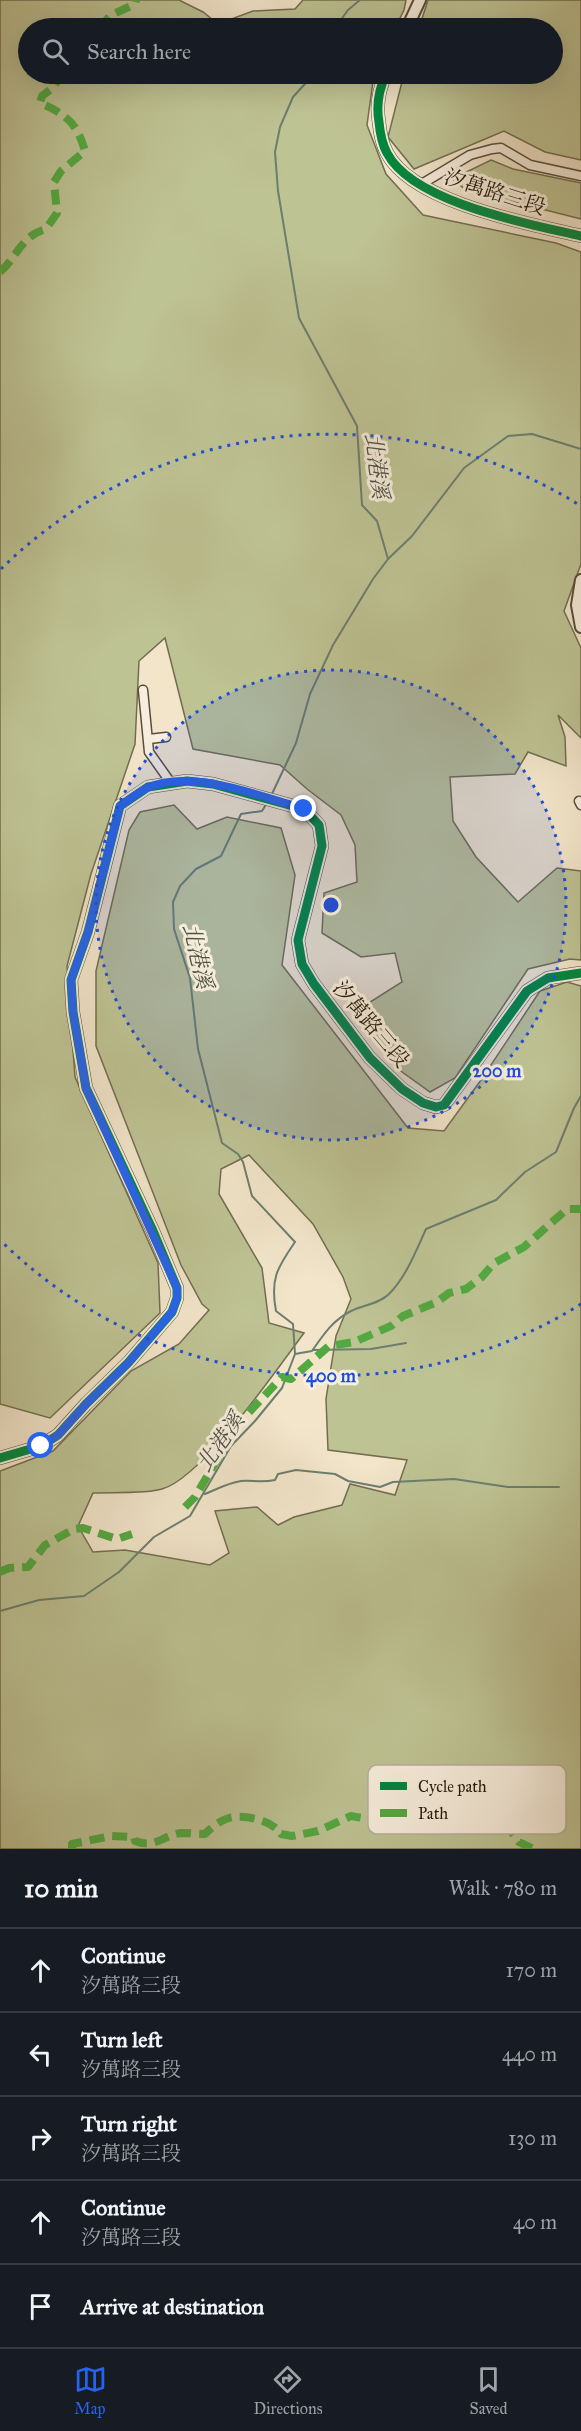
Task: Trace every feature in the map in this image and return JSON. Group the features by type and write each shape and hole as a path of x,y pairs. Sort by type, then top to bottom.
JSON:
{"street":[{"path":"412,18 420,0"},
{"name":"汐萬路三段","path":"383,84 376,107 380,135 387,154 400,170 420,185 460,204 509,219 581,236"},
{"path":"420,185 470,155 501,148 530,165 581,176"},
{"path":"581,580 577,605 581,627"},
{"path":"0,1458 41,1446 58,1435 128,1363 172,1312 177,1298 177,1288 153,1231 86,1088 73,1012 71,980 88,932 120,806 148,787 171,783 149,752 143,690"},
{"path":"149,739 166,737"},
{"name":"汐萬路三段","path":"171,783 187,781 213,784 304,809 319,825 322,846 298,940 302,964 314,984 370,1058 402,1089 423,1103 436,1107 444,1106 527,991 548,978 581,973"}],"green space":[{"path":"0,0 179,0 210,18 18,18 18,84 373,84 367,125 386,174 423,215 556,243 581,252 581,564 564,611 581,648 581,738 558,715 565,737 566,766 528,752 515,774 450,777 453,821 476,857 518,902 557,868 581,871 581,960 570,959 528,969 455,1078 430,1092 398,1069 356,1011 402,982 395,953 361,957 322,933 324,893 357,882 355,845 341,815 280,765 193,749 165,638 139,661 135,744 91,874 67,966 75,1077 158,1263 160,1313 50,1418 0,1404"},
{"path":"303,0 406,0 400,18 234,18 253,11 295,9"},
{"path":"428,0 581,0 581,160 545,152 504,131 414,169 388,137 401,84 563,84 563,18 422,18"},
{"path":"491,160 513,169 581,183 581,219 466,190 452,179"},
{"path":"174,805 197,829 227,817 281,828 295,875 282,965 408,1128 444,1131 540,991 567,982 581,986 581,1849 0,1849 0,1471 53,1451 131,1371 179,1344 209,1310 202,1304 181,1265 96,1046 96,971 129,830 140,812","holes":["249,1155 313,1224 343,1277 351,1299 336,1336 326,1399 328,1450 407,1460 395,1495 350,1484 342,1505 294,1517 278,1525 257,1507 215,1511 229,1553 210,1565 125,1550 93,1552 78,1526 93,1493 155,1491 178,1481 197,1465 238,1420 304,1333 269,1323 262,1268 219,1194 221,1169"]}],"waterway":[{"name":"北港溪","path":"342,18 360,0"},
{"name":"北港溪","path":"271,796 296,743 310,694 333,645 373,579 388,559 377,521 362,505 357,426 299,318 278,191 275,152 280,127 293,97 305,84"},
{"path":"388,559 412,536 464,468 508,436 532,434 581,449"},
{"name":"北港溪","path":"0,1611 39,1600 84,1596 119,1572 154,1537 190,1516 231,1446 282,1388 295,1354 293,1324 276,1311 274,1300 276,1274 295,1242 252,1196 243,1162 238,1154 222,1143 198,1049 190,978 174,929 173,902 180,886 196,869 221,856 241,814 262,811 267,803"},
{"path":"295,1354 312,1351 339,1319 389,1294 406,1272 426,1229 496,1200 525,1172 556,1152 581,1096"},
{"path":"313,1350 371,1349 406,1343"},
{"path":"205,1494 236,1482 275,1480 278,1474 296,1470 335,1474 348,1481 380,1487 393,1482 454,1479 508,1487 559,1487"}],"marked path":[{"path":"108,18 135,4 136,0"},
{"path":"0,272 25,241 46,229 57,213 54,182 61,171 85,151 74,126 57,111 40,103 42,96 56,84"},
{"path":"185,1507 195,1497 238,1424 282,1377 291,1379 329,1346 354,1342 391,1326 403,1316 437,1302 449,1293 466,1289 482,1277 494,1263 524,1247 567,1209 581,1209"},
{"path":"0,1572 9,1568 28,1567 45,1545 74,1529 83,1528 117,1539 132,1534"},
{"path":"72,1849 72,1844 111,1836 134,1837 135,1841 154,1843 175,1834 205,1834 219,1823 235,1817 265,1822 281,1834 292,1836 318,1831 351,1816 368,1819"},
{"path":"513,1834 519,1842 534,1849"}],"cycle path":[{"path":"382,84 378,103 380,130 387,153 401,170 421,185 475,209 581,236"},
{"path":"0,1458 41,1446 58,1435 128,1363 172,1312 177,1298 177,1288 153,1231 86,1088 73,1012 71,980 88,932 120,806 148,787 187,781 213,784 304,809 319,825 322,846 298,940 302,964 314,984 370,1058 402,1089 423,1103 436,1107 444,1105 527,991 548,978 581,973"}],"route":[{"path":"41,1446 58,1435 128,1363 172,1312 177,1298 177,1288 153,1231 86,1088 73,1012 71,980 88,932 120,806 148,787 187,781 213,784 304,809"}]}
